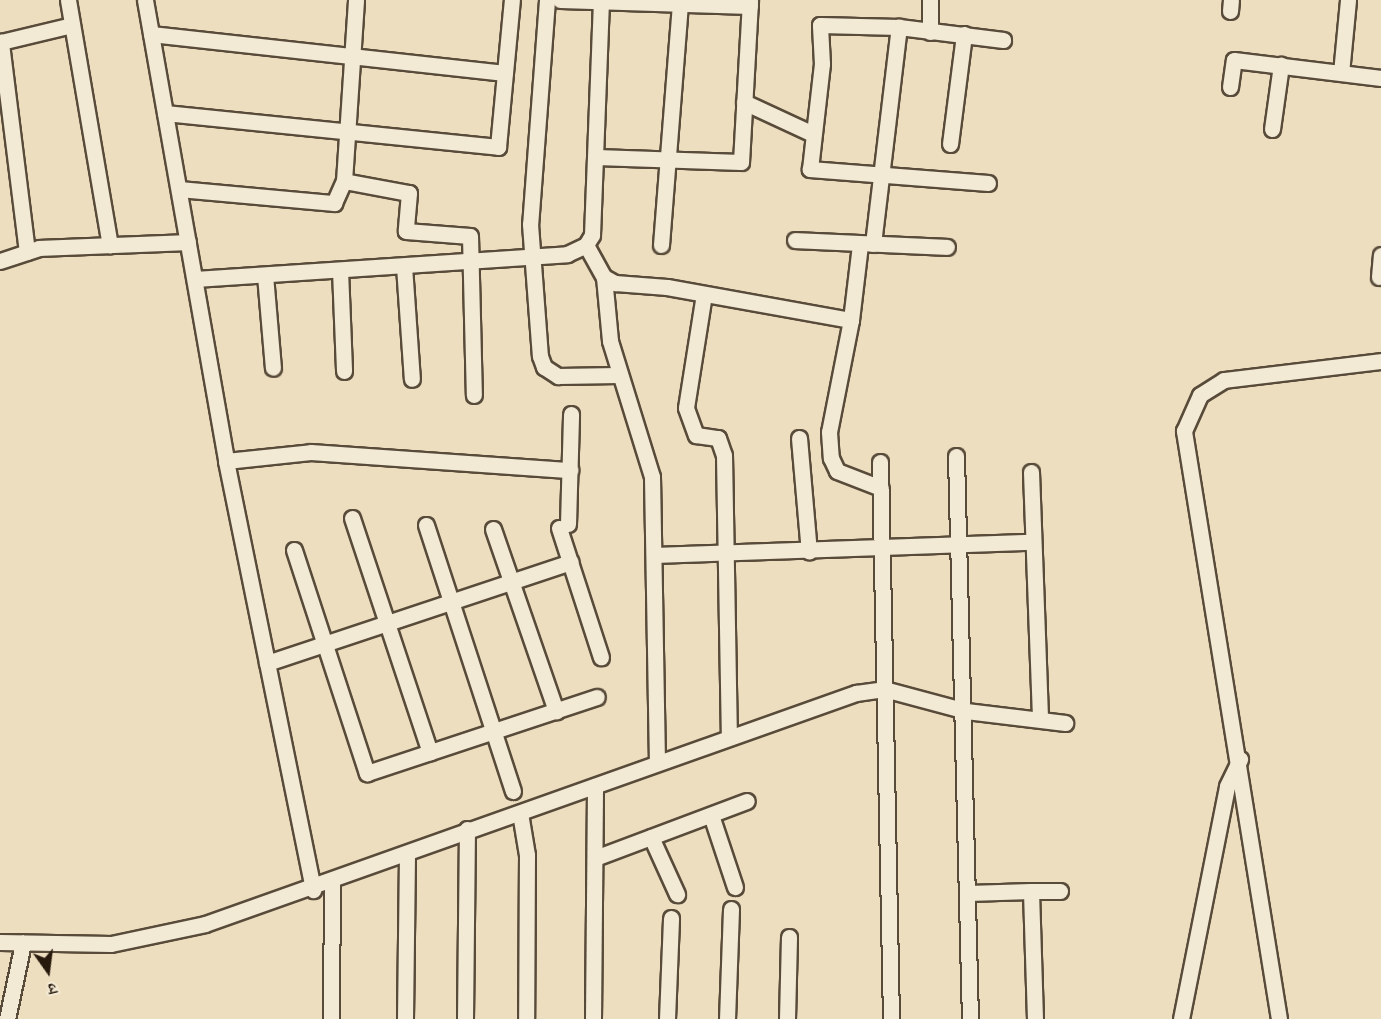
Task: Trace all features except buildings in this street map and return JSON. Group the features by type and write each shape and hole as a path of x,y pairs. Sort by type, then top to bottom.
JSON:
{"street":[{"path":"68,0 110,245"},
{"path":"145,0 226,461 313,890"},
{"path":"179,189 334,203 344,181 356,0"},
{"path":"165,113 498,147 512,0"},
{"path":"547,0 531,196 544,367 558,375 618,375"},
{"path":"560,0 676,4 750,3 741,162 596,157"},
{"path":"930,0 930,32"},
{"path":"1341,73 1348,0"},
{"path":"195,279 567,254 586,244 592,235 596,157 598,2"},
{"path":"661,245 670,159 676,4"},
{"path":"27,252 2,42 72,25"},
{"path":"988,183 880,177 810,169 822,64 820,25 899,27 1002,40"},
{"path":"881,488 837,471 831,458 829,432 880,177 899,27"},
{"path":"151,34 505,73"},
{"path":"950,144 964,34"},
{"path":"1230,87 1234,60 1381,78"},
{"path":"1272,129 1281,65"},
{"path":"744,102 813,134"},
{"path":"344,181 409,193 406,231 470,236 474,395"},
{"path":"795,240 947,247"},
{"path":"0,261 27,252 110,245 188,242"},
{"path":"586,244 604,277 618,375 646,444 654,555 657,762"},
{"path":"1379,277 1381,255"},
{"path":"404,266 412,380"},
{"path":"340,270 344,371"},
{"path":"265,275 273,368"},
{"path":"604,277 615,284 704,294 851,320"},
{"path":"704,294 686,408 696,435 722,443 730,554 729,735"},
{"path":"1279,1019 1240,759 1186,461 1187,415 1200,395 1224,380 1381,361"},
{"path":"571,414 570,470 564,526 571,562 601,657"},
{"path":"799,438 809,552"},
{"path":"226,461 311,452 570,470"},
{"path":"956,456 957,545 966,711 970,1019"},
{"path":"880,462 891,1019"},
{"path":"1031,471 1031,542 1040,718"},
{"path":"352,518 430,752"},
{"path":"426,525 513,791"},
{"path":"493,529 556,711"},
{"path":"654,555 809,552 1031,542"},
{"path":"294,550 367,773 597,697"},
{"path":"267,663 571,562"},
{"path":"0,942 111,944 164,935 332,884 467,830 595,786 729,735 884,689 966,711 1040,718 1065,723"},
{"path":"1181,1019 1227,786 1240,759"},
{"path":"593,1019 595,786"},
{"path":"595,858 747,801"},
{"path":"520,813 527,855 526,1019"},
{"path":"711,814 735,886"},
{"path":"465,1019 467,830"},
{"path":"651,837 677,894"},
{"path":"405,1019 407,855"},
{"path":"331,1019 332,884"},
{"path":"1031,891 1035,1019"},
{"path":"968,892 1060,891"},
{"path":"727,1019 731,909"},
{"path":"667,1019 671,918"},
{"path":"787,1019 789,937"},
{"path":"8,1019 23,943"}]}
